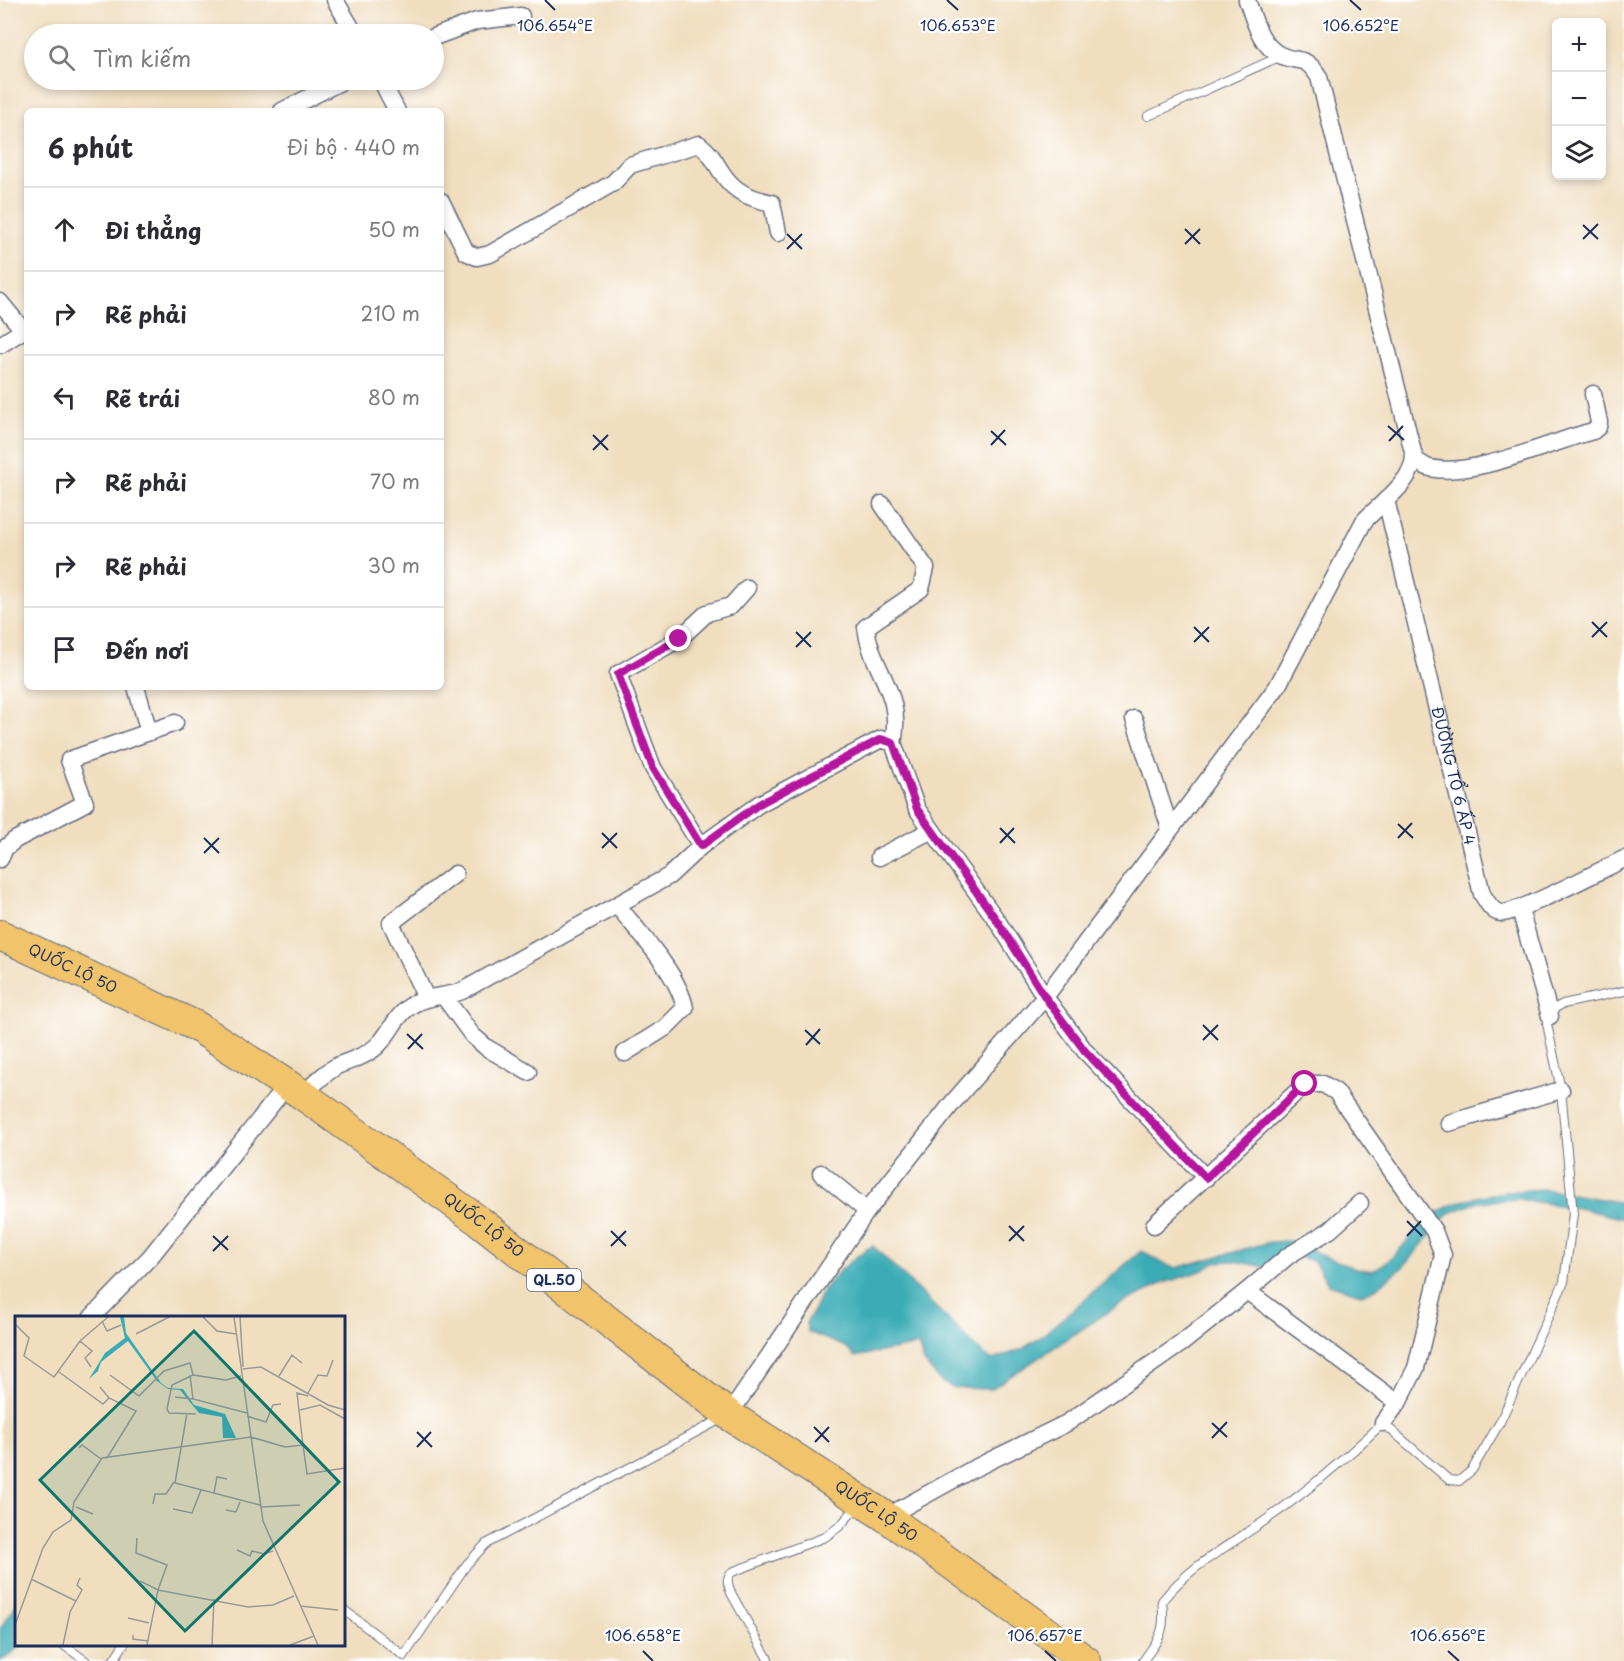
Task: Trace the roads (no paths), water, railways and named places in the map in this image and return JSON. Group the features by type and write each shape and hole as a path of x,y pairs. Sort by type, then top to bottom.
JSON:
{"highway":[{"name":"QUỐC LỘ 50","path":"0,935 195,1026 295,1090 478,1221 729,1415 874,1509 1086,1661"}],"street":[{"path":"335,0 349,24"},
{"path":"729,1415 867,1211 954,1101 1045,997 1277,687 1364,521 1409,474 1414,459 1319,77 1312,67 1299,58 1282,56 1270,48 1258,30 1247,0"},
{"path":"444,33 477,21 521,16"},
{"path":"288,108 324,90"},
{"path":"386,90 395,108"},
{"path":"444,207 466,252 477,257 490,254 613,183 630,165 699,144 710,152 722,173 738,192 772,203 778,233"},
{"path":"0,302 24,328"},
{"path":"0,345 24,330"},
{"path":"1414,459 1429,468 1464,468 1492,462 1593,431 1598,427 1599,422 1593,394"},
{"name":"ĐƯỜNG TỔ 6 ẤP 4","path":"1386,500 1482,894 1493,910 1501,913 1520,909 1624,859"},
{"path":"882,504 926,567 921,589 866,627 868,645 887,680 894,704 897,723 893,743 917,809 998,922 1045,997 1085,1051 1206,1178"},
{"path":"701,846 653,768 618,674 679,639 707,613 731,606 747,588"},
{"path":"137,690 149,732"},
{"path":"1134,719 1170,828"},
{"path":"2,849 85,803 69,760 176,723"},
{"path":"92,1316 151,1256 295,1090 338,1066 369,1053 385,1039 394,1023 409,1007 426,998 445,998 462,992 669,876 701,846 759,804 881,739 893,743"},
{"path":"879,857 932,830"},
{"path":"426,998 391,923 455,874"},
{"path":"617,905 652,949 683,997 685,1008 665,1028 625,1053"},
{"path":"1520,909 1550,1016"},
{"path":"445,998 472,1035 487,1048 528,1072"},
{"path":"1154,1225 1305,1084 1323,1084 1336,1092 1434,1231 1443,1255 1416,1368 1398,1403 1383,1424"},
{"path":"1449,1123 1561,1090"},
{"path":"821,1173 867,1211"},
{"path":"874,1509 971,1470 1067,1423 1182,1342 1288,1256 1330,1230 1360,1203"},
{"path":"1247,1291 1398,1403"}],"lane":[{"path":"1148,116 1282,56"},
{"path":"1143,1661 1161,1636 1165,1621 1162,1601 1178,1580 1199,1563 1270,1517 1383,1424 1449,1480 1459,1481 1472,1470 1500,1422 1564,1282 1573,1214 1561,1090 1547,1024 1550,1016 1563,1004 1624,991"},
{"path":"345,1611 407,1659 467,1564 486,1544 729,1415"},
{"path":"769,1661 731,1593 727,1581 728,1576 732,1572 825,1537 840,1526 874,1509"},
{"path":"65,1646 86,1661"},
{"path":"113,1661 123,1646"}],"water":[{"path":"1542,1189 1624,1203 1624,1219 1583,1209 1518,1199 1479,1202 1449,1213 1403,1267 1372,1291 1361,1294 1328,1284 1314,1261 1287,1254 1265,1267 1234,1261 1215,1262 1204,1270 1161,1284 1117,1306 991,1389 955,1388 941,1382 924,1362 918,1345 855,1357 846,1347 808,1332 806,1323 830,1281 852,1260 873,1246 984,1355 993,1360 1022,1349 1038,1339 1141,1251 1176,1268 1270,1242 1287,1241 1305,1244 1321,1255 1356,1268 1372,1271 1394,1255 1423,1224 1449,1206 1495,1193"},
{"path":"15,1606 15,1646 18,1646 9,1657 0,1661 0,1629"}]}
